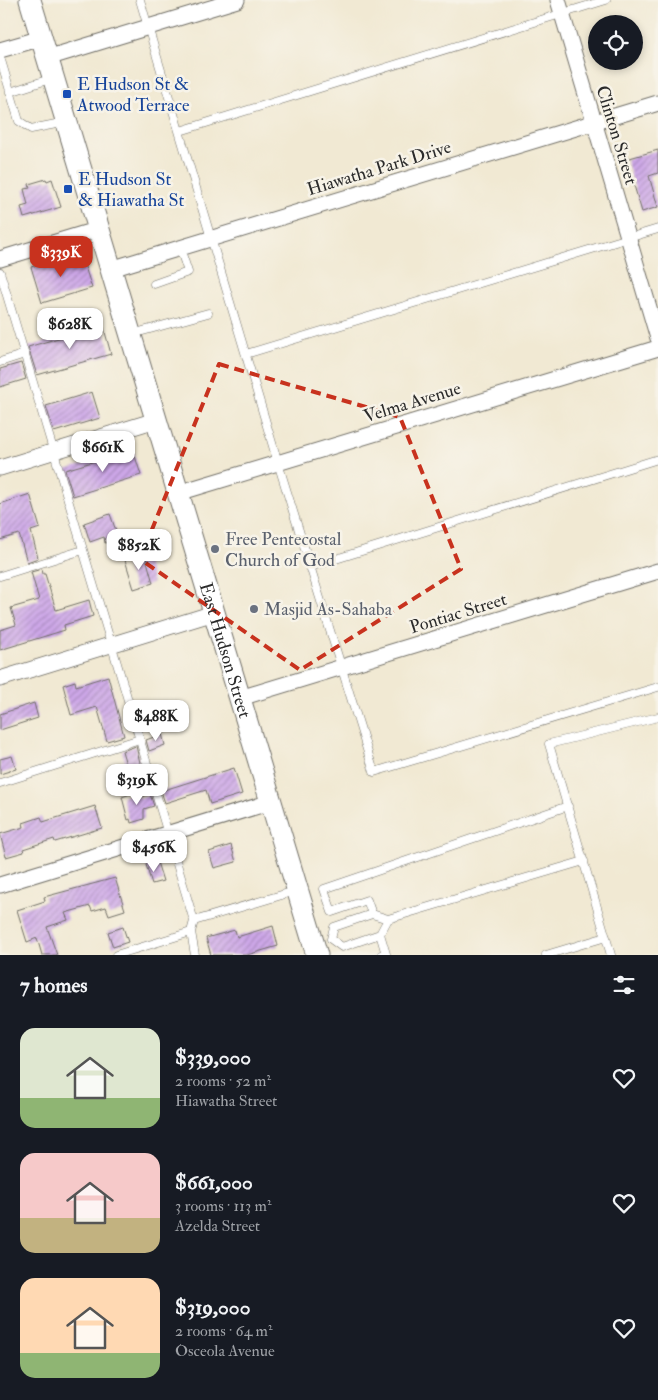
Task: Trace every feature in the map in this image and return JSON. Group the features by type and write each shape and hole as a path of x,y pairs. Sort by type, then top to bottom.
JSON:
{"main road":[{"name":"East Hudson Street","path":"30,0 297,891 320,947"}],"street":[{"path":"0,50 44,48 148,27 237,0"},
{"name":"Clinton Street","path":"560,7 658,338"},
{"name":"Hiawatha Park Drive","path":"111,269 658,103"},
{"path":"0,259 99,229"},
{"name":"Velma Avenue","path":"178,493 658,348"},
{"path":"0,468 156,420"},
{"name":"Pontiac Street","path":"240,698 658,571"},
{"path":"0,679 214,613"},
{"path":"0,886 271,802"}],"lane":[{"path":"140,0 278,462 374,772 658,687"},
{"path":"180,131 560,7 606,0"},
{"path":"0,56 2,75 10,92 19,121 31,129 66,122"},
{"path":"10,92 54,78"},
{"path":"246,354 658,229"},
{"path":"154,284 188,272 180,248"},
{"path":"0,272 194,921 191,932 195,955"},
{"path":"130,334 208,312"},
{"path":"0,362 25,354"},
{"path":"310,567 658,459"},
{"path":"0,576 83,550"},
{"path":"611,955 549,744 658,717"},
{"path":"0,782 140,739"},
{"path":"372,914 367,900 332,912 324,889 568,806"},
{"path":"320,947 334,927 372,914 388,919 584,860"},
{"path":"194,921 297,891"},
{"path":"320,947 342,947 380,934 388,919"},
{"path":"116,955 191,932"},
{"path":"380,934 386,954 381,955"},
{"path":"546,955 606,937"}],"highlighted area":[{"path":"219,364 400,417 461,569 300,670 140,559"}],"building":[{"path":"658,150 658,173 649,176 658,207 642,212 626,159"},
{"path":"46,179 47,181 52,179 61,207 24,218 21,207 28,205 24,189 30,188 29,184"},
{"path":"80,252 92,288 42,303 31,267"},
{"path":"103,325 111,354 37,375 28,347"},
{"path":"21,363 26,379 0,387 0,369"},
{"path":"92,392 100,418 54,432 46,406"},
{"path":"133,450 141,475 73,496 65,470"},
{"path":"30,494 40,528 31,531 38,558 27,562 19,534 0,540 0,504"},
{"path":"110,514 119,539 105,543 104,537 90,542 84,523"},
{"path":"145,554 153,583 134,589 125,560"},
{"path":"42,569 56,610 89,600 93,616 64,625 65,630 0,650 0,630 16,625 11,608 39,600 31,572"},
{"path":"108,676 124,736 107,741 97,707 71,715 63,685 75,681 76,686"},
{"path":"34,703 38,718 0,730 0,714"},
{"path":"162,734 165,745 149,751 146,740"},
{"path":"136,746 141,767 128,771 122,751"},
{"path":"12,756 16,769 0,774 0,759"},
{"path":"234,768 242,794 210,804 206,790 165,803 161,791"},
{"path":"136,792 140,798 150,794 154,806 144,809 144,819 131,823 130,819 128,820 122,797"},
{"path":"95,806 102,828 55,842 54,839 23,849 24,852 6,857 0,834 24,827 23,823 41,817 43,822"},
{"path":"231,845 236,862 214,868 209,852"},
{"path":"157,862 163,881 152,884 146,865"},
{"path":"115,878 125,910 109,915 106,907 92,911 90,906 65,913 68,920 47,927 57,955 42,955 37,938 27,942 17,910 45,901 44,897"},
{"path":"273,926 278,946 247,955 211,955 206,938 235,930 237,937"},
{"path":"123,927 128,942 113,947 108,932"}],"place":[{"name":"E Hudson St & Atwood Terrace","path":"67,94"},
{"name":"E Hudson St & Hiawatha St","path":"68,189"},
{"name":"Free Pentecostal Church of God","path":"215,549"},
{"name":"Masjid As-Sahaba","path":"254,609"}]}
